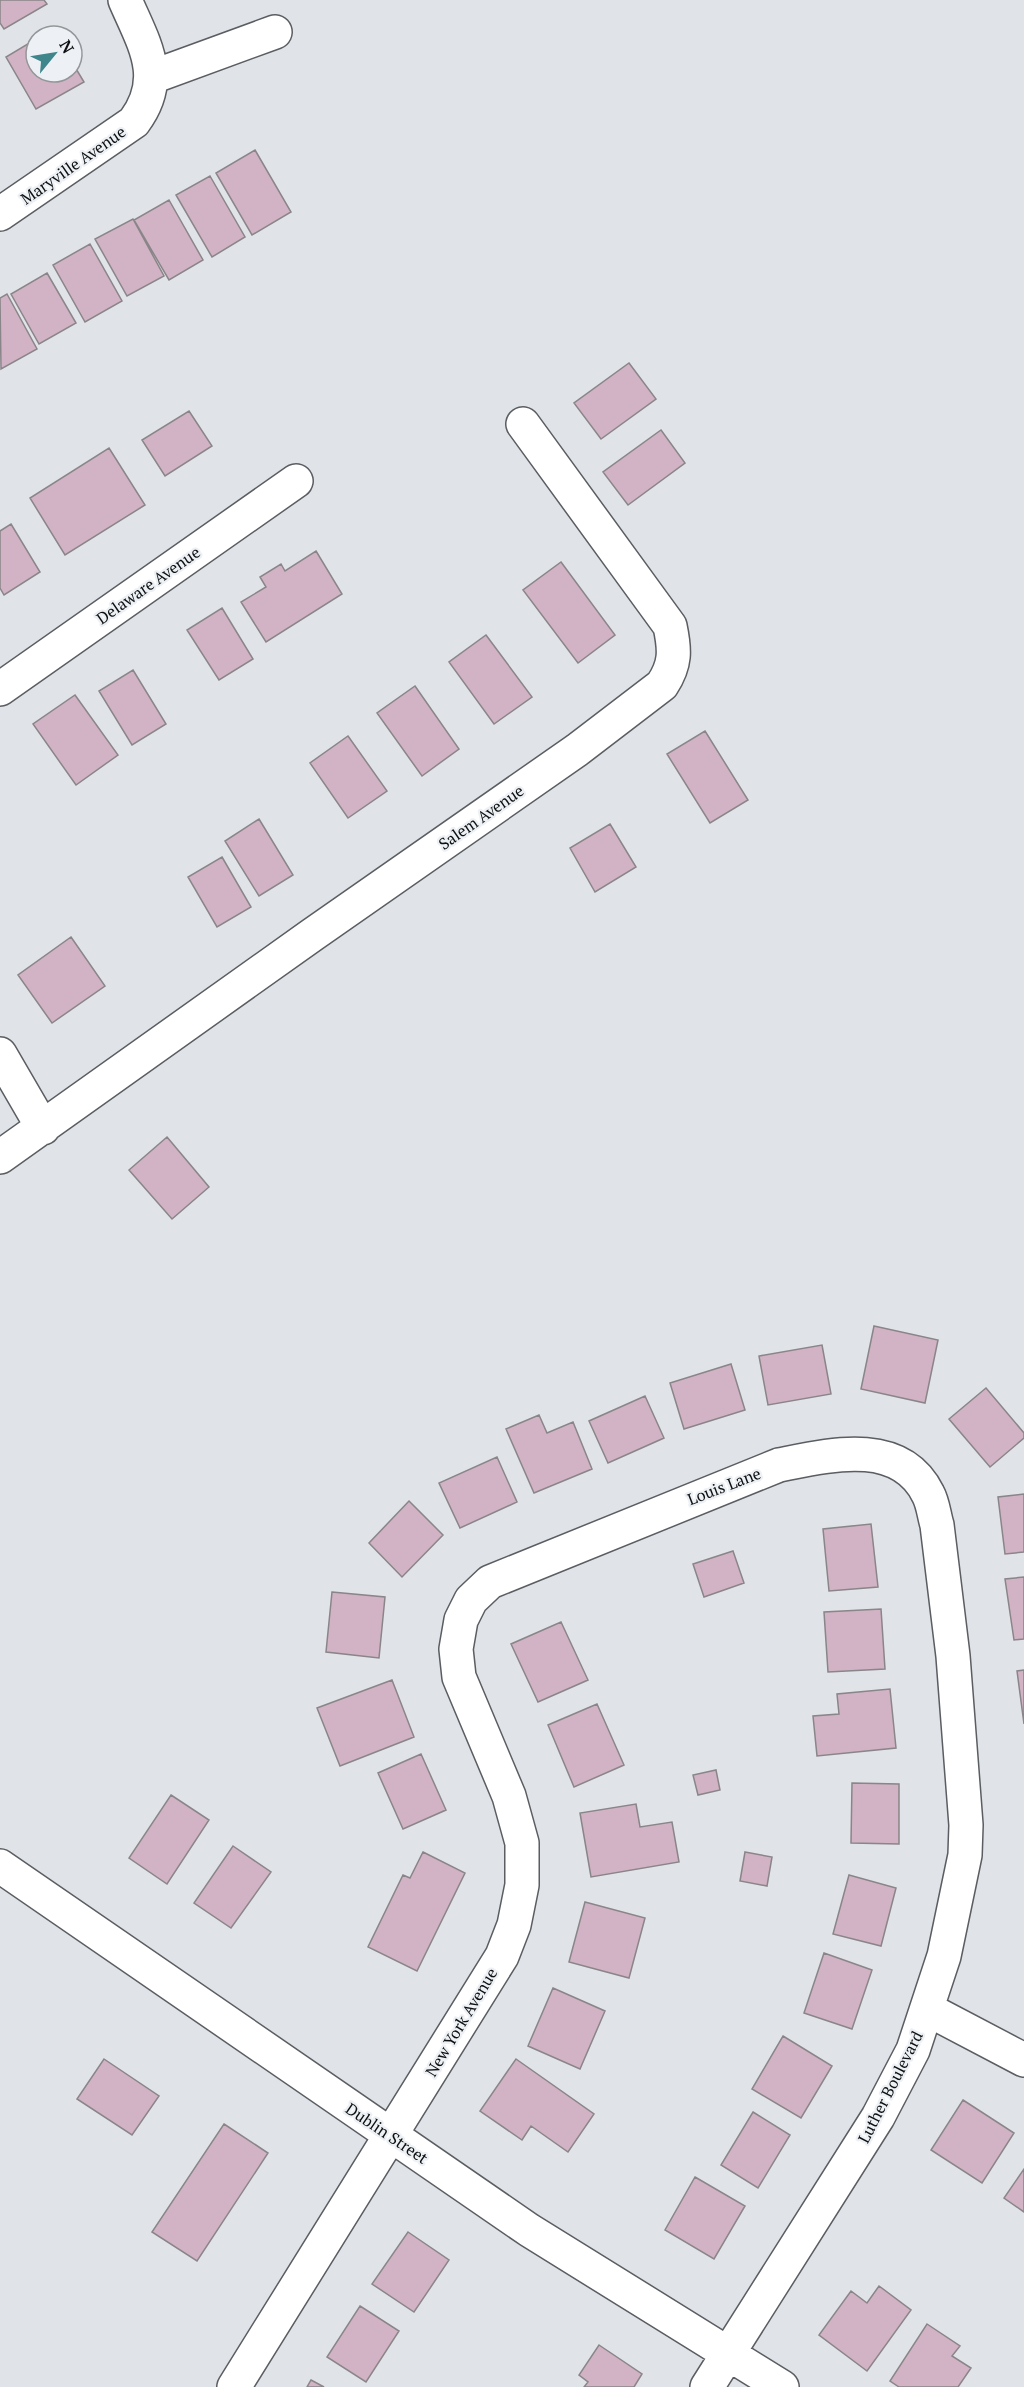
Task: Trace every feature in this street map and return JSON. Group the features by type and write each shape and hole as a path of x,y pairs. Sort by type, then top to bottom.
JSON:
{"street":[{"path":"125,0 150,58 152,77 275,32"},
{"name":"Maryville Avenue","path":"0,214 134,122 145,108 152,77"},
{"name":"Salem Avenue","path":"0,1157 312,934 577,750 662,685 671,671 676,651 670,626 523,424"},
{"name":"Delaware Avenue","path":"0,689 296,481"},
{"path":"0,1054 43,1128"},
{"name":"Louis Lane","path":"461,1620 471,1600 490,1582 779,1465 826,1455 873,1454 892,1459 917,1476 929,1495 937,1525 943,1570"},
{"name":"Luther Boulevard","path":"707,2387 878,2117 913,2050 944,1956 965,1855 966,1825 953,1656 943,1570"},
{"name":"New York Avenue","path":"234,2387 502,1956 514,1925 522,1885 522,1843 510,1796 459,1677 456,1649 461,1620"},
{"name":"Dublin Street","path":"0,1866 529,2230 782,2387"},
{"path":"927,2009 1024,2060"}],"building":[{"path":"0,0 44,0 47,4 4,29 0,23"},
{"path":"24,46 24,84 80,84 36,109 6,57"},
{"path":"255,150 291,212 252,235 216,173"},
{"path":"210,176 245,237 212,257 176,195"},
{"path":"169,200 203,260 169,280 134,220"},
{"path":"133,219 164,276 127,296 95,239"},
{"path":"90,244 122,301 85,322 53,265"},
{"path":"47,273 76,323 39,344 11,294"},
{"path":"7,294 37,349 1,369 0,298"},
{"path":"629,363 656,399 601,439 574,403"},
{"path":"189,411 212,446 165,476 142,440"},
{"path":"661,430 685,463 628,505 603,472"},
{"path":"109,448 145,505 65,555 30,498"},
{"path":"11,524 40,572 4,595 0,588 0,531"},
{"path":"316,551 342,594 266,642 241,602 266,587 260,577 281,564 285,571"},
{"path":"561,562 615,635 578,663 523,590"},
{"path":"222,608 253,659 219,680 187,630"},
{"path":"486,635 532,697 494,724 449,662"},
{"path":"133,670 166,724 132,745 99,691"},
{"path":"415,686 459,749 422,776 377,713"},
{"path":"75,695 118,755 76,785 33,724"},
{"path":"705,731 748,800 710,823 667,754"},
{"path":"348,736 387,791 348,818 310,763"},
{"path":"259,819 293,875 259,896 225,841"},
{"path":"610,824 636,867 595,892 570,848"},
{"path":"222,857 251,907 217,927 188,877"},
{"path":"71,937 105,986 52,1023 18,975"},
{"path":"167,1137 209,1187 172,1219 129,1170"},
{"path":"874,1326 938,1340 925,1403 861,1389"},
{"path":"822,1345 831,1394 768,1405 759,1356"},
{"path":"731,1364 745,1410 684,1429 670,1383"},
{"path":"986,1388 1024,1433 1024,1438 990,1467 949,1419"},
{"path":"645,1396 664,1438 608,1463 589,1421"},
{"path":"539,1415 547,1433 573,1422 592,1469 534,1493 506,1429"},
{"path":"497,1457 517,1502 460,1528 439,1483"},
{"path":"1024,1494 1024,1552 1005,1554 998,1497"},
{"path":"409,1501 443,1535 402,1577 369,1543"},
{"path":"871,1524 878,1587 829,1591 823,1529"},
{"path":"733,1551 744,1583 704,1597 693,1564"},
{"path":"1024,1577 1024,1639 1014,1640 1005,1579"},
{"path":"332,1592 385,1597 379,1658 326,1652"},
{"path":"881,1609 885,1669 828,1672 824,1612"},
{"path":"561,1622 588,1680 538,1702 511,1644"},
{"path":"1024,1670 1024,1724 1017,1671"},
{"path":"392,1680 414,1737 340,1766 317,1708"},
{"path":"890,1689 896,1748 817,1756 813,1716 839,1714 837,1694"},
{"path":"597,1704 624,1765 574,1787 548,1725"},
{"path":"421,1754 446,1810 403,1829 378,1773"},
{"path":"716,1770 720,1790 698,1795 693,1775"},
{"path":"852,1783 899,1784 899,1844 851,1843"},
{"path":"171,1795 209,1820 167,1884 129,1858"},
{"path":"636,1804 640,1827 672,1822 679,1862 591,1877 580,1813"},
{"path":"233,1846 271,1872 231,1928 194,1903"},
{"path":"423,1852 465,1873 417,1971 368,1947 403,1875 410,1878"},
{"path":"745,1852 772,1857 767,1886 740,1881"},
{"path":"849,1875 896,1888 881,1946 833,1934"},
{"path":"585,1902 645,1918 629,1978 569,1962"},
{"path":"824,1953 872,1970 852,2029 804,2013"},
{"path":"553,1988 605,2011 580,2069 528,2046"},
{"path":"783,2036 832,2066 801,2118 752,2089"},
{"path":"104,2059 159,2096 132,2135 77,2099"},
{"path":"516,2059 594,2114 568,2152 531,2126 522,2140 480,2111"},
{"path":"963,2100 1014,2133 982,2183 931,2150"},
{"path":"753,2112 790,2135 758,2188 721,2165"},
{"path":"224,2124 268,2153 197,2261 152,2232"},
{"path":"1024,2169 1024,2212 1004,2198"},
{"path":"695,2177 745,2206 714,2259 665,2230"},
{"path":"408,2232 449,2260 414,2312 372,2284"},
{"path":"879,2286 911,2310 867,2371 819,2335 851,2291 867,2303"},
{"path":"360,2306 399,2331 366,2382 327,2357"},
{"path":"927,2324 960,2346 952,2356 971,2368 958,2387 899,2387 890,2381"},
{"path":"599,2345 642,2374 634,2387 584,2387 588,2382 579,2375"},
{"path":"311,2380 324,2387 307,2387"}]}
